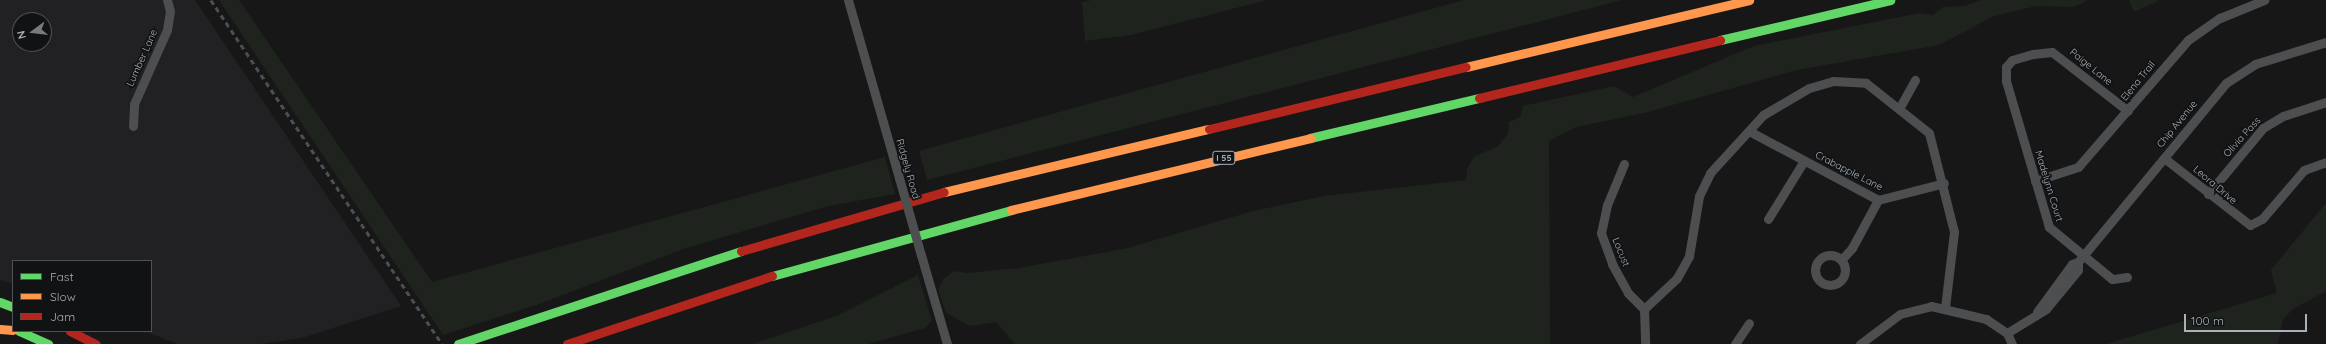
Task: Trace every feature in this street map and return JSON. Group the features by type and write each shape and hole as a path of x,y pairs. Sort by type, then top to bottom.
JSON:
{"highway":[{"path":"458,344 778,239 951,190 1749,0"},
{"name":"I 55","path":"566,344 741,285 967,220 1890,0"},
{"path":"0,302 12,307"},
{"path":"0,329 12,330"},
{"path":"21,332 48,344"},
{"path":"72,332 96,344"}],"street":[{"name":"Lumber Lane","path":"133,126 134,104 167,30 170,11 167,0"},
{"name":"Ridgely Road","path":"848,0 947,344"},
{"name":"Elena Trail","path":"2035,181 2078,168 2188,40 2220,18 2264,0"},
{"name":"Chip Avenue","path":"2007,333 2037,312 2220,90 2240,73 2270,58 2326,42"},
{"name":"Paige Lane","path":"2012,60 2040,52 2058,55 2128,111"},
{"name":"Madelynn Court","path":"2012,60 2005,73 2049,227 2080,260 2112,279 2127,277"},
{"path":"1900,107 1915,80"},
{"path":"1645,344 1644,309 1677,278 1689,256 1703,184 1763,115 1809,88 1833,81 1866,83 1900,107 1929,133 1944,183 1954,232 1945,307"},
{"name":"Olivia Pass","path":"2208,194 2263,128 2283,116 2326,102"},
{"name":"Crabapple Lane","path":"1749,131 1878,200 1944,183"},
{"name":"Leora Drive","path":"2164,158 2242,222 2254,224 2304,170 2326,162"},
{"path":"1768,218 1804,161"},
{"name":"Locust","path":"1624,164 1607,204 1601,233 1625,288 1644,309"},
{"path":"1841,260 1852,248 1878,200"},
{"path":"1860,344 1900,314 1918,308 1945,307 1986,319 2007,333 2012,344"},
{"path":"1735,344 1749,323"}],"shaded area":[{"path":"0,0 195,0 401,306 302,338 261,344 177,344 147,332 152,332 152,260 12,260 12,284 0,280"},
{"path":"219,0 239,0 432,282 885,157 895,194 828,206 683,249 539,304 443,335"},
{"path":"1092,0 1267,0 1131,35 1085,41 1082,2"},
{"path":"1464,0 1622,0 927,180 919,151"},
{"path":"1981,0 2088,0 2074,7 2036,6 1994,16 1939,45 1797,70 1644,113 1576,127 1549,141 1550,344 1015,344 996,322 970,326 946,313 938,289 943,279 954,271 968,273 1019,268 1128,248 1253,211 1324,196 1466,180 1467,169 1474,157 1498,146 1508,134 1509,122 1520,117 1523,106 1614,86 1633,97 1754,46 1920,13 1933,15 1943,7 1965,6"},
{"path":"2129,0 2160,0 2134,12"},
{"path":"2326,203 2326,291 2293,309 2283,319 2278,344 2106,344 2277,293 2271,270"},
{"path":"918,275 932,321 925,328 868,344 753,344 839,315"}],"railway":[{"path":"211,0 442,344"}],"traffic: fast":[{"path":"1720,40 1890,0"},
{"path":"1310,138 1479,98"},
{"path":"772,276 1011,210"},
{"path":"458,344 741,251"},
{"path":"0,302 12,307"},
{"path":"21,332 48,344"}],"traffic: slow":[{"path":"1466,67 1749,0"},
{"path":"944,192 1209,129"},
{"path":"1011,210 1310,138"},
{"path":"0,329 12,330"}],"traffic: jam":[{"path":"1479,98 1720,40"},
{"path":"1209,129 1466,67"},
{"path":"741,251 944,192"},
{"path":"567,344 772,276"},
{"path":"72,332 96,344"}]}
